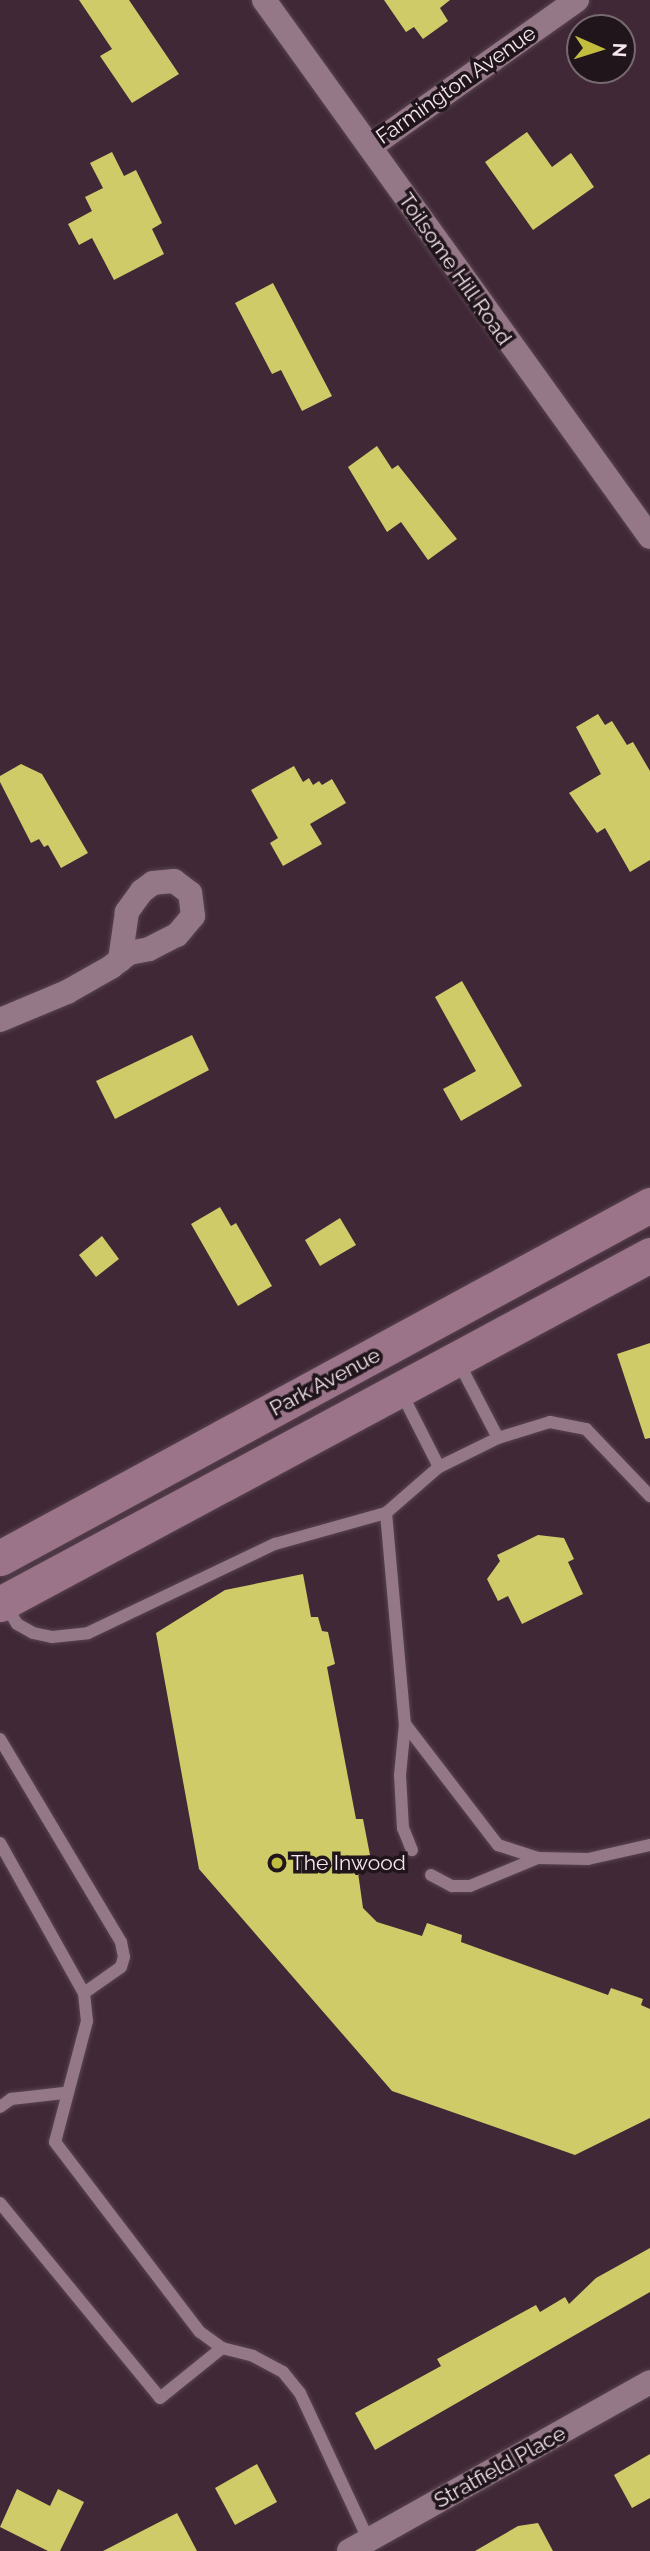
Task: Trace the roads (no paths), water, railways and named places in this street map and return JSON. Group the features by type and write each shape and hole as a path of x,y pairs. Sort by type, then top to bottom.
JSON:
{"main road":[{"name":"Park Avenue","path":"0,1558 650,1205"},
{"name":"Park Avenue","path":"1,1601 401,1392 650,1255"}],"street":[{"name":"Toilsome Hill Road","path":"264,0 370,147 447,261 650,537"},
{"name":"Farmington Avenue","path":"370,147 577,0"},
{"path":"0,1020 67,992 121,960"},
{"name":"Stratfield Place","path":"359,2546 650,2382"}],"lane":[{"path":"458,1361 498,1437"},
{"path":"401,1392 439,1467"},
{"path":"1,1601 17,1624 33,1633 52,1637 88,1633 275,1544 386,1513 439,1467 498,1437 550,1422 578,1426 598,1438 650,1496"},
{"path":"386,1513 405,1724 400,1775 403,1828 412,1850"},
{"path":"405,1724 498,1845 538,1858 588,1859 650,1845"},
{"path":"0,1739 121,1942 124,1956 121,1967 84,1993"},
{"path":"0,1843 84,1993 87,2021 64,2093 55,2141 201,2332 222,2348 253,2356 283,2372 300,2393 359,2546"},
{"path":"431,1875 452,1886 470,1886 538,1858"},
{"path":"0,2107 11,2099 64,2093"},
{"path":"0,2203 160,2398 222,2348"}],"place":[{"name":"The Inwood","path":"277,1863"}]}
